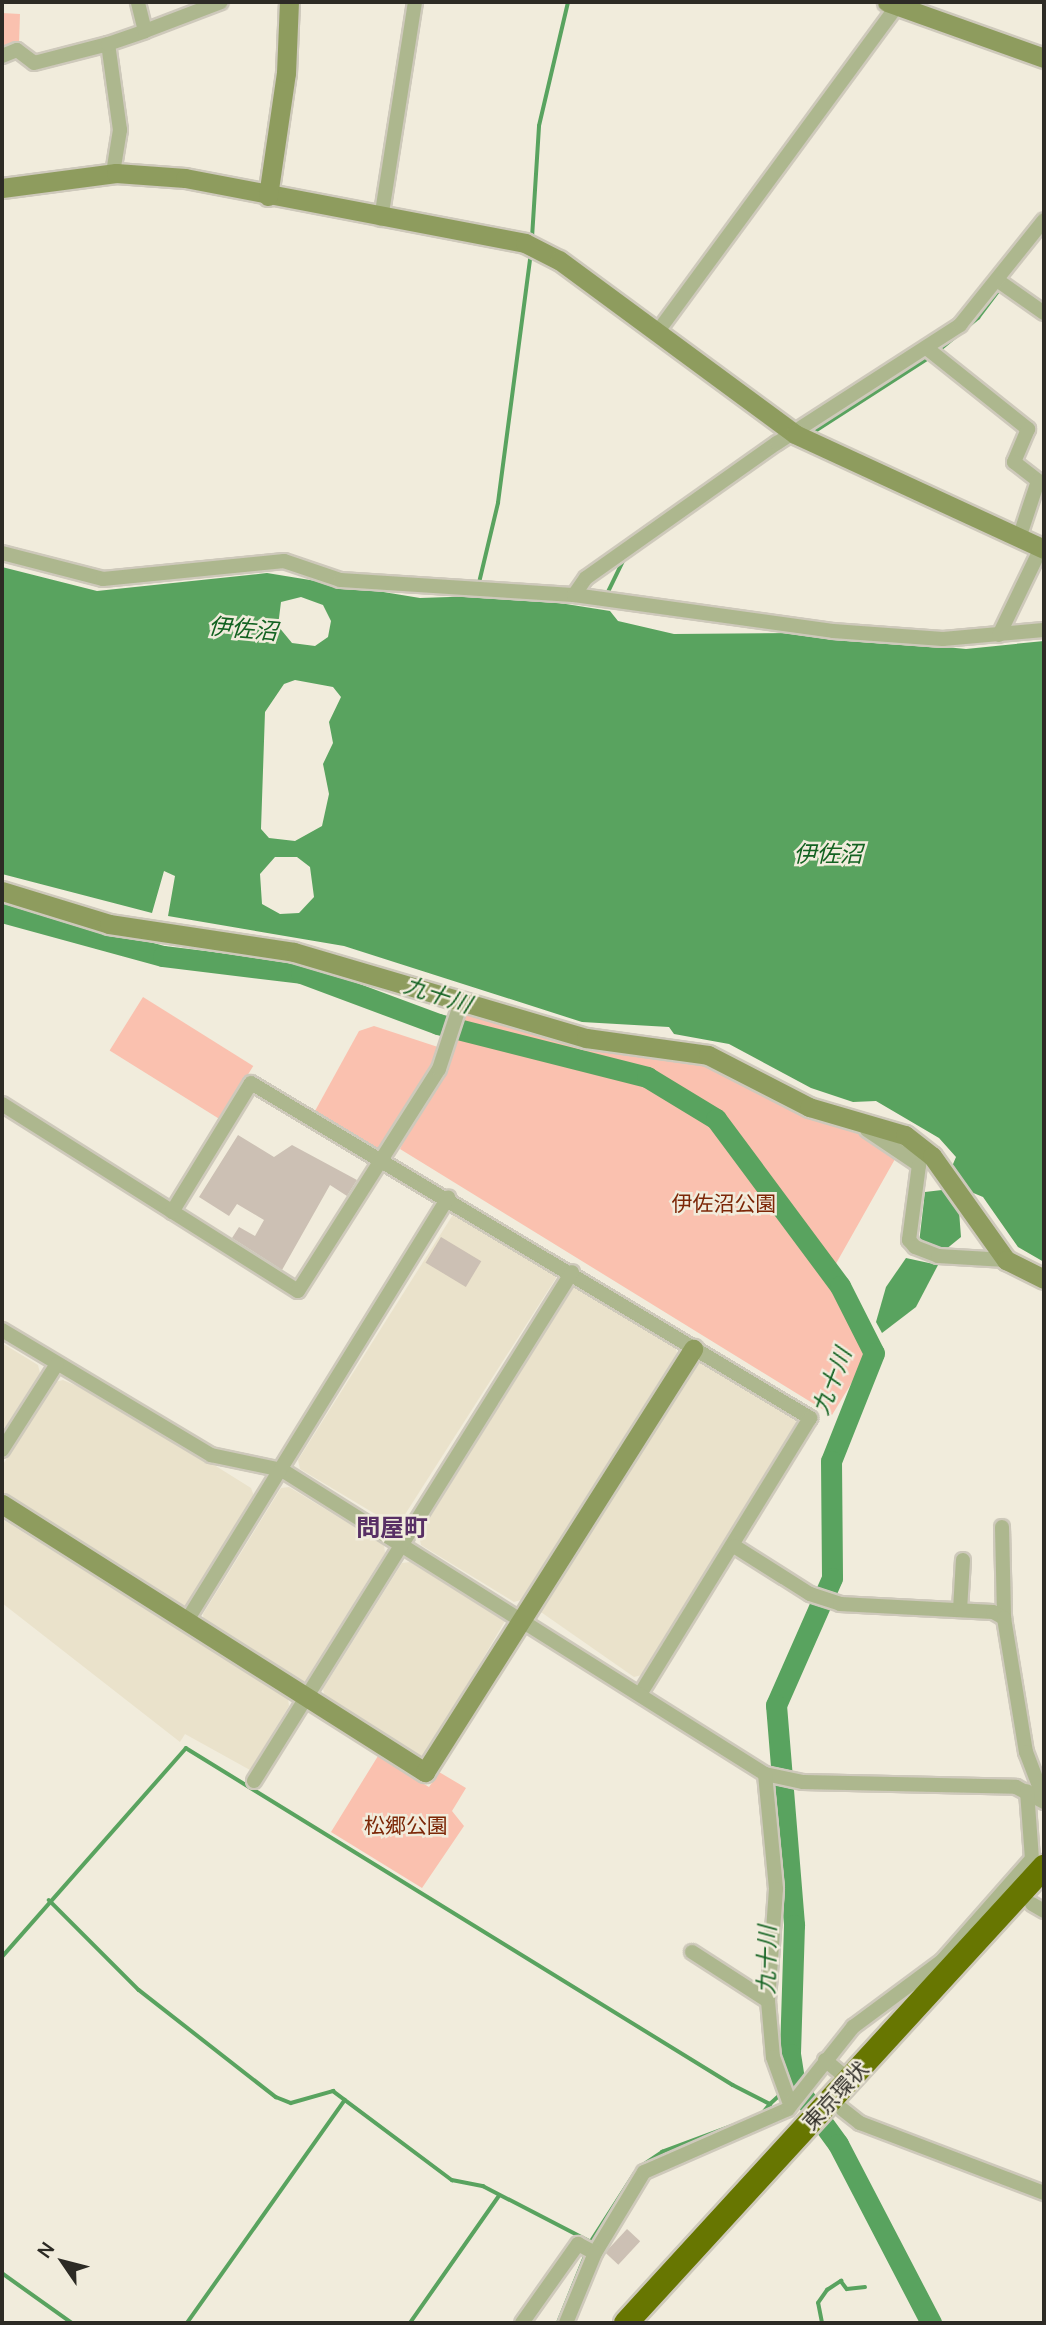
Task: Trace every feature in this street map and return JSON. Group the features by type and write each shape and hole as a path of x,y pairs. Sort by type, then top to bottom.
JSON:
{"highway":[{"name":"東京環状","path":"648,2323 812,2130 849,2080 949,1962 1044,1867"},
{"name":"東京環状","path":"626,2323 812,2130 842,2109 1040,1902"}],"street":[{"path":"138,2 145,31"},
{"path":"2,56 17,50 34,63 108,44 221,2"},
{"path":"268,195 289,2"},
{"path":"381,219 415,2"},
{"path":"656,334 892,4 1044,58"},
{"path":"108,44 120,130 113,173"},
{"path":"2,188 113,173 185,177 381,219 540,249 795,434 1043,548 999,635"},
{"path":"574,595 586,578 795,434 929,350 978,307 1044,220"},
{"path":"997,280 1044,313"},
{"path":"929,350 1028,429 1014,462 1038,481 1019,538"},
{"path":"2,553 103,579 284,561 340,580 574,595 833,631 943,639 1044,630"},
{"path":"2,891 109,924 294,952 459,1010 586,1038 708,1055 831,1113 919,1165 909,1240 915,1247 938,1256 1006,1260 1044,1279"},
{"path":"2,1104 298,1291 450,1040 459,1010"},
{"path":"172,1212 251,1083 382,1156 693,1349 810,1418 640,1695"},
{"path":"831,1113 905,1135 945,1173 1006,1260"},
{"path":"186,1622 448,1197"},
{"path":"254,1781 572,1272"},
{"path":"2,1330 211,1455 282,1470 765,1774 799,1781 1027,1791 1044,1800"},
{"path":"2,1504 186,1622 429,1772 693,1349"},
{"path":"2,1450 57,1364"},
{"path":"1002,1527 1004,1618 1026,1752 1044,1800"},
{"path":"734,1545 810,1594 840,1604 960,1610 1004,1618"},
{"path":"960,1610 962,1559"},
{"path":"765,1774 776,1889 768,2001 772,2057 789,2107 812,2130"},
{"path":"566,2323 595,2253 644,2172 789,2107 853,2027 949,1962 1032,1859 1027,1791"},
{"path":"692,1952 768,2001"},
{"path":"825,2060 849,2080"},
{"path":"842,2109 860,2123 1044,2193"},
{"path":"522,2323 578,2244 595,2253"}],"shaded area":[{"path":"461,1211 555,1269 556,1278 397,1527 300,1469 298,1460 454,1213"},
{"path":"581,1286 675,1345 677,1353 521,1600 514,1602 421,1545 419,1535 573,1288"},
{"path":"2,1343 38,1365 40,1373 2,1432"},
{"path":"702,1361 795,1418 797,1428 642,1675 634,1677 538,1610 693,1363"},
{"path":"63,1380 112,1401 251,1488 254,1496 187,1605 177,1608 2,1497 2,1466 55,1382"},
{"path":"289,1487 384,1545 385,1553 305,1681 297,1682 204,1623 203,1614 281,1488"},
{"path":"2,1519 288,1698 289,1706 250,1770 185,1734 180,1742 2,1603"},
{"path":"410,1562 505,1621 426,1755 418,1757 325,1698 323,1689 402,1563"}],"green space":[{"path":"2,13 20,14 19,44 2,52"},
{"path":"143,997 253,1066 220,1119 110,1050"},
{"name":"伊佐沼公園","path":"466,1009 701,1057 899,1152 829,1276 858,1324 868,1356 832,1415 400,1149"},
{"path":"374,1026 444,1049 385,1146 375,1149 315,1111 359,1031"},
{"name":"松郷公園","path":"378,1756 429,1787 439,1772 466,1788 452,1811 464,1826 422,1888 331,1832"}],"water":[{"name":"伊佐沼","path":"2,567 97,591 267,573 420,598 509,595 610,611 618,621 674,634 800,633 966,649 1044,641 1044,1262 1018,1247 983,1197 971,1192 959,1211 961,1237 945,1250 919,1243 925,1192 942,1190 956,1157 939,1138 876,1101 853,1102 811,1088 729,1044 674,1034 669,1027 582,1022 344,946 168,916 175,876 164,871 152,913 2,874","holes":["301,597 323,605 331,621 328,637 315,646 292,643 278,626 281,602","295,680 333,687 341,697 329,722 333,743 323,764 329,794 322,826 295,841 269,838 261,829 265,712 284,684","275,857 297,857 310,867 314,897 299,913 280,914 262,904 260,874"]},
{"path":"906,1258 938,1265 916,1307 882,1333 876,1322 886,1287"}],"building":[{"path":"238,1135 274,1157 292,1145 357,1180 347,1196 330,1185 282,1270 232,1238 239,1227 255,1236 264,1220 237,1204 229,1216 199,1197"},
{"path":"441,1237 481,1261 466,1287 426,1263"},
{"path":"627,2229 640,2241 618,2265 605,2252"}],"waterway":[{"path":"532,238 539,126 568,2"},
{"path":"479,583 498,503 531,252"},
{"path":"1005,281 1015,267"},
{"path":"938,351 978,318 1001,287"},
{"path":"812,433 932,356"},
{"path":"607,594 625,557"},
{"name":"九十川","path":"2,912 163,956 301,973 438,1024 647,1077 716,1119 840,1286 874,1353 831,1461 832,1578 776,1705 794,1925 790,2054 795,2085 838,2144 931,2323"},
{"path":"2,1957 186,1748 733,2085 770,2104 781,2094"},
{"path":"49,1900 139,1990 276,2097 291,2103 333,2091 452,2180 483,2186 591,2242"},
{"path":"187,2323 345,2100"},
{"path":"761,2115 770,2104"},
{"path":"640,2167 662,2152 737,2124"},
{"path":"590,2243 635,2173"},
{"path":"410,2323 499,2196"},
{"path":"558,2323 586,2254"},
{"path":"2,2273 72,2323"},
{"path":"822,2323 818,2303 827,2290 841,2281 847,2289 865,2287"}],"district":[{"name":"問屋町","path":"392,1527"}]}
